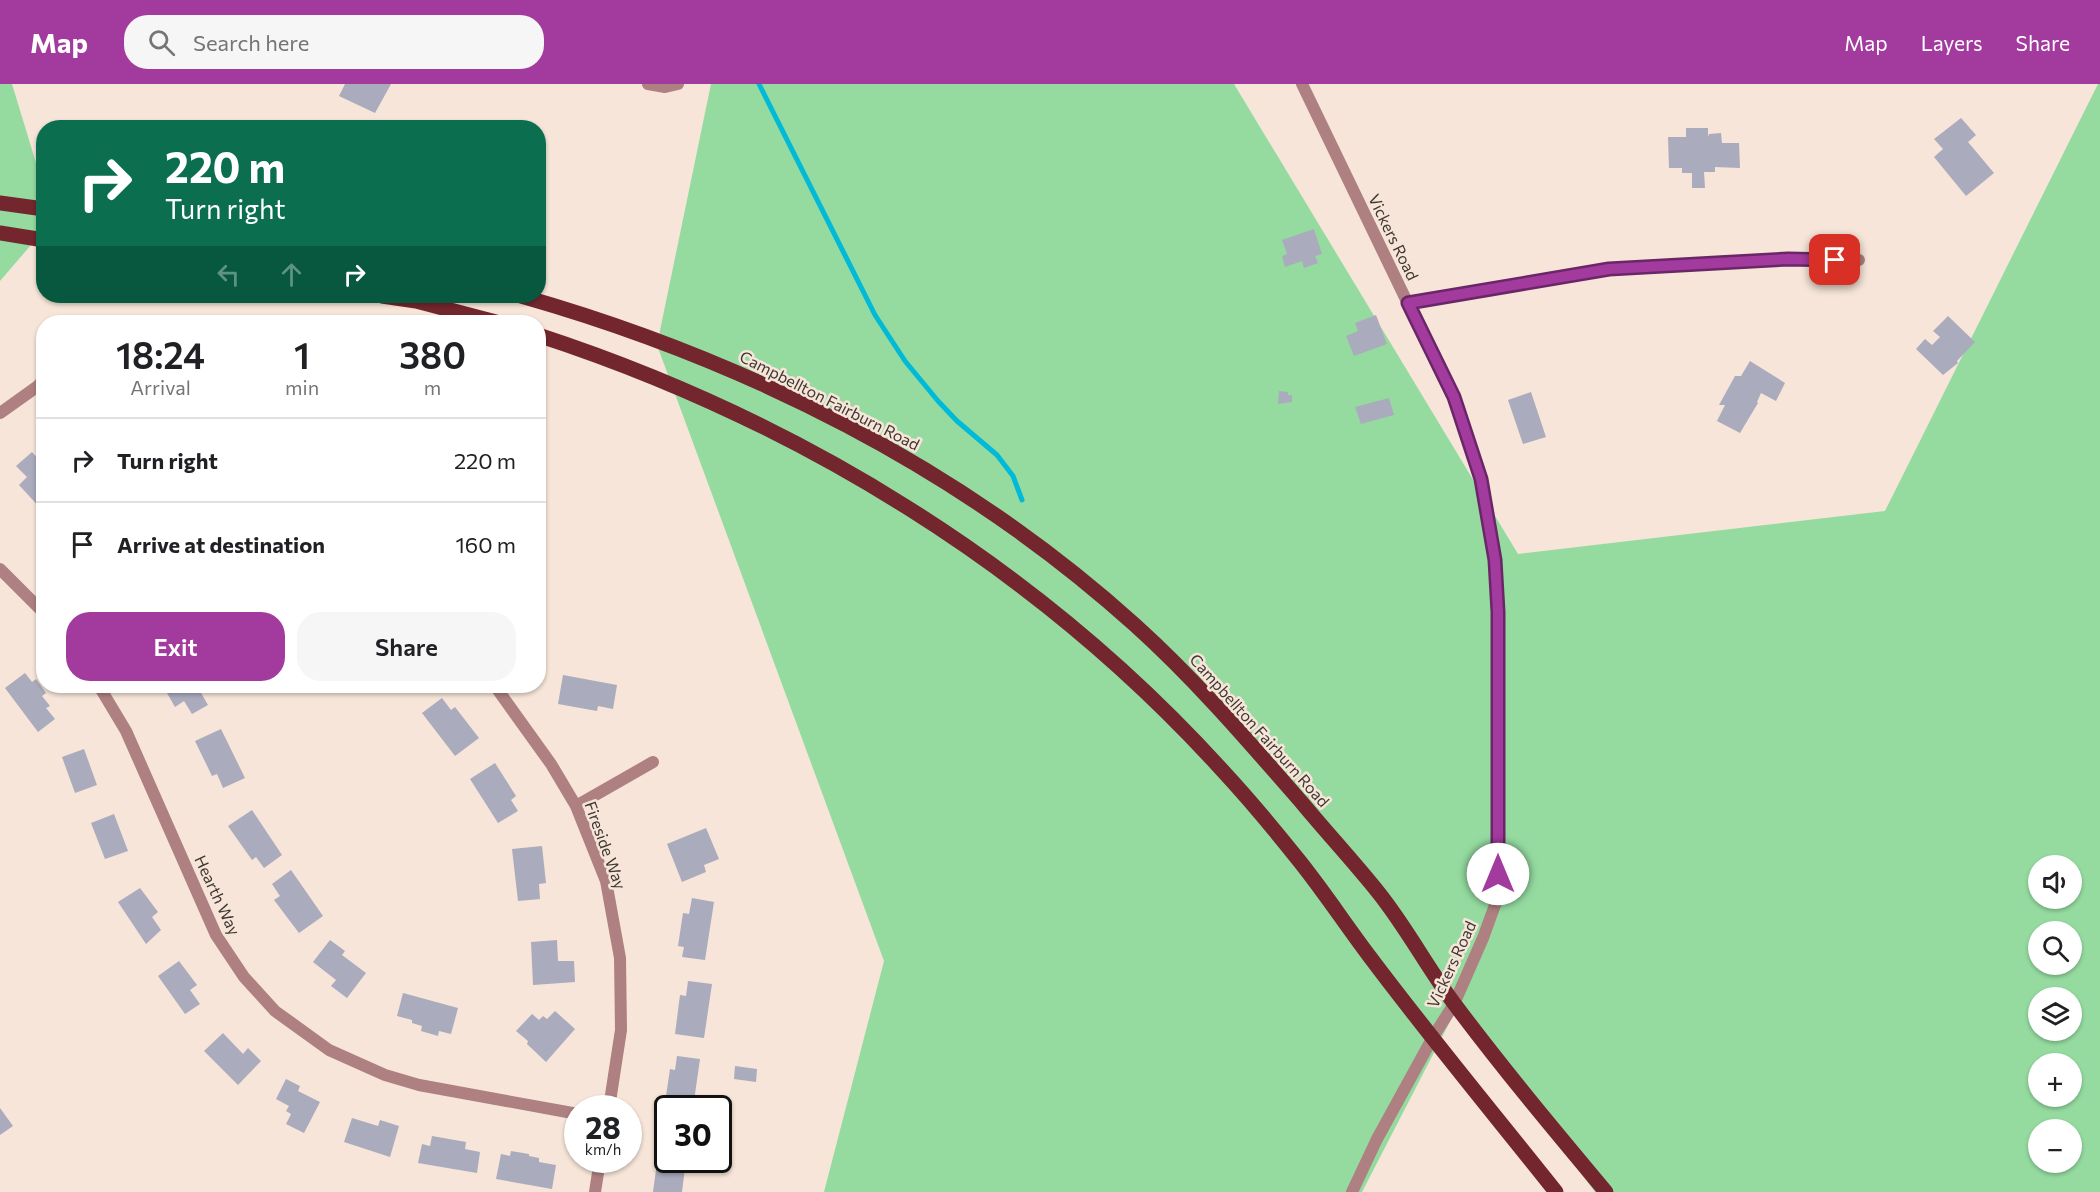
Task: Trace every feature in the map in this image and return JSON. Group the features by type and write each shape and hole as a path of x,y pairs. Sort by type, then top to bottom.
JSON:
{"main road":[{"path":"0,202 36,208"},
{"path":"0,233 36,239"},
{"path":"424,303 469,315"},
{"name":"Campbellton Fairburn Road","path":"544,303 668,344 768,387 860,432 935,475 992,512 1076,575 1149,638 1229,718 1380,894 1454,1004 1606,1192"},
{"path":"546,338 598,355 681,388 794,442 903,504 1045,605 1133,681 1226,774 1298,859 1370,957 1556,1192"}],"street":[{"path":"648,84 664,87 678,84"},
{"name":"Vickers Road","path":"1302,84 1457,407 1481,479 1495,560 1498,623 1498,874 1495,905 1454,1004 1433,1037 1377,1139 1352,1192"},
{"path":"1408,303 1609,269 1788,259 1859,260"},
{"path":"0,413 36,387"},
{"path":"0,568 36,605"},
{"name":"Hearth Way","path":"103,693 126,731 216,934 244,977 275,1011 329,1050 385,1075 419,1084 564,1111"},
{"name":"Fireside Way","path":"500,693 551,764 576,806 606,881 620,958 621,1030 611,1095"},
{"path":"576,806 652,762"},
{"path":"595,1192 598,1173"}],"green space":[{"path":"0,84 12,84 36,163 36,239 0,281"},
{"path":"711,84 1234,84 1518,554 1885,511 2100,84 2100,1192 1595,1192 1456,1010 1362,1192 824,1192 884,961 657,345"}],"building":[{"path":"345,84 391,84 375,113 339,96"},
{"path":"1961,118 1976,135 1968,142 1994,173 1966,196 1934,157 1943,149 1934,139"},
{"path":"1686,128 1708,128 1708,137 1709,134 1721,133 1722,143 1739,143 1740,168 1715,167 1715,172 1704,172 1705,188 1692,188 1692,173 1682,173 1682,168 1669,168 1668,137 1686,137"},
{"path":"1314,229 1322,254 1315,256 1318,263 1304,268 1302,261 1285,267 1282,256 1287,254 1282,240"},
{"path":"1376,315 1387,344 1354,356 1346,336 1358,331 1355,323"},
{"path":"1948,316 1975,342 1957,361 1958,363 1943,375 1916,349 1925,339 1932,345 1940,337 1933,331"},
{"path":"1750,361 1785,383 1776,401 1761,393 1758,403 1740,433 1717,421 1725,405 1719,405 1735,376 1741,376"},
{"path":"1279,391 1292,395 1292,402 1278,404"},
{"path":"1531,392 1546,437 1523,444 1508,400"},
{"path":"1389,398 1394,415 1361,424 1355,407"},
{"path":"32,452 36,456 36,503 19,485 27,477 16,466"},
{"path":"25,673 32,682 36,679 36,693 46,693 42,696 50,706 46,708 55,719 38,732 5,688"},
{"path":"563,675 617,685 613,709 598,706 597,711 558,704"},
{"path":"167,693 201,693 208,705 192,714 184,701 175,707"},
{"path":"442,698 451,710 455,707 479,738 455,756 422,713"},
{"path":"221,729 245,778 223,788 217,774 212,776 195,741"},
{"path":"84,749 97,785 75,793 62,757"},
{"path":"495,763 516,796 511,800 518,811 498,823 470,779"},
{"path":"252,810 282,855 264,868 256,857 252,860 228,826"},
{"path":"114,814 128,851 105,859 91,823"},
{"path":"706,828 719,859 704,865 706,872 682,882 667,844"},
{"path":"542,846 546,883 539,884 540,899 518,901 512,849"},
{"path":"291,870 323,916 299,933 274,900 280,896 272,884"},
{"path":"140,888 158,912 152,917 161,930 146,944 118,902"},
{"path":"692,898 714,902 705,960 682,957 684,947 678,946 683,913 689,914"},
{"path":"330,940 345,951 342,955 366,973 347,998 331,986 336,980 313,962"},
{"path":"557,940 558,961 574,961 575,982 533,985 531,942"},
{"path":"179,961 197,985 190,990 200,1004 185,1014 158,976"},
{"path":"688,981 712,984 704,1038 675,1034 680,995 686,996"},
{"path":"403,993 458,1008 451,1034 439,1031 438,1036 421,1031 422,1026 412,1023 412,1020 397,1016"},
{"path":"555,1011 575,1029 546,1062 516,1031 532,1014 539,1020 543,1016 547,1019"},
{"path":"223,1033 243,1054 248,1048 261,1061 238,1085 204,1051"},
{"path":"677,1056 700,1059 695,1095 666,1095 670,1069 675,1070"},
{"path":"735,1066 757,1069 756,1082 734,1079"},
{"path":"286,1079 300,1086 298,1091 320,1102 304,1133 286,1124 291,1114 286,1111 289,1106 276,1099"},
{"path":"0,1108 13,1126 0,1135"},
{"path":"352,1118 378,1126 380,1120 399,1126 390,1157 344,1142"},
{"path":"432,1136 466,1142 465,1149 480,1152 477,1173 418,1163 422,1144 430,1146"},
{"path":"511,1151 529,1154 529,1156 539,1158 539,1162 556,1165 552,1189 496,1179 501,1154 510,1156"},
{"path":"656,1173 684,1173 682,1192 653,1192"}],"waterway":[{"path":"759,84 875,315 905,361 938,401 957,421 997,455 1013,476 1022,500"}],"route":[{"path":"1498,874 1498,612 1495,560 1481,479 1454,397 1408,303 1609,269 1788,259 1835,260"}]}
